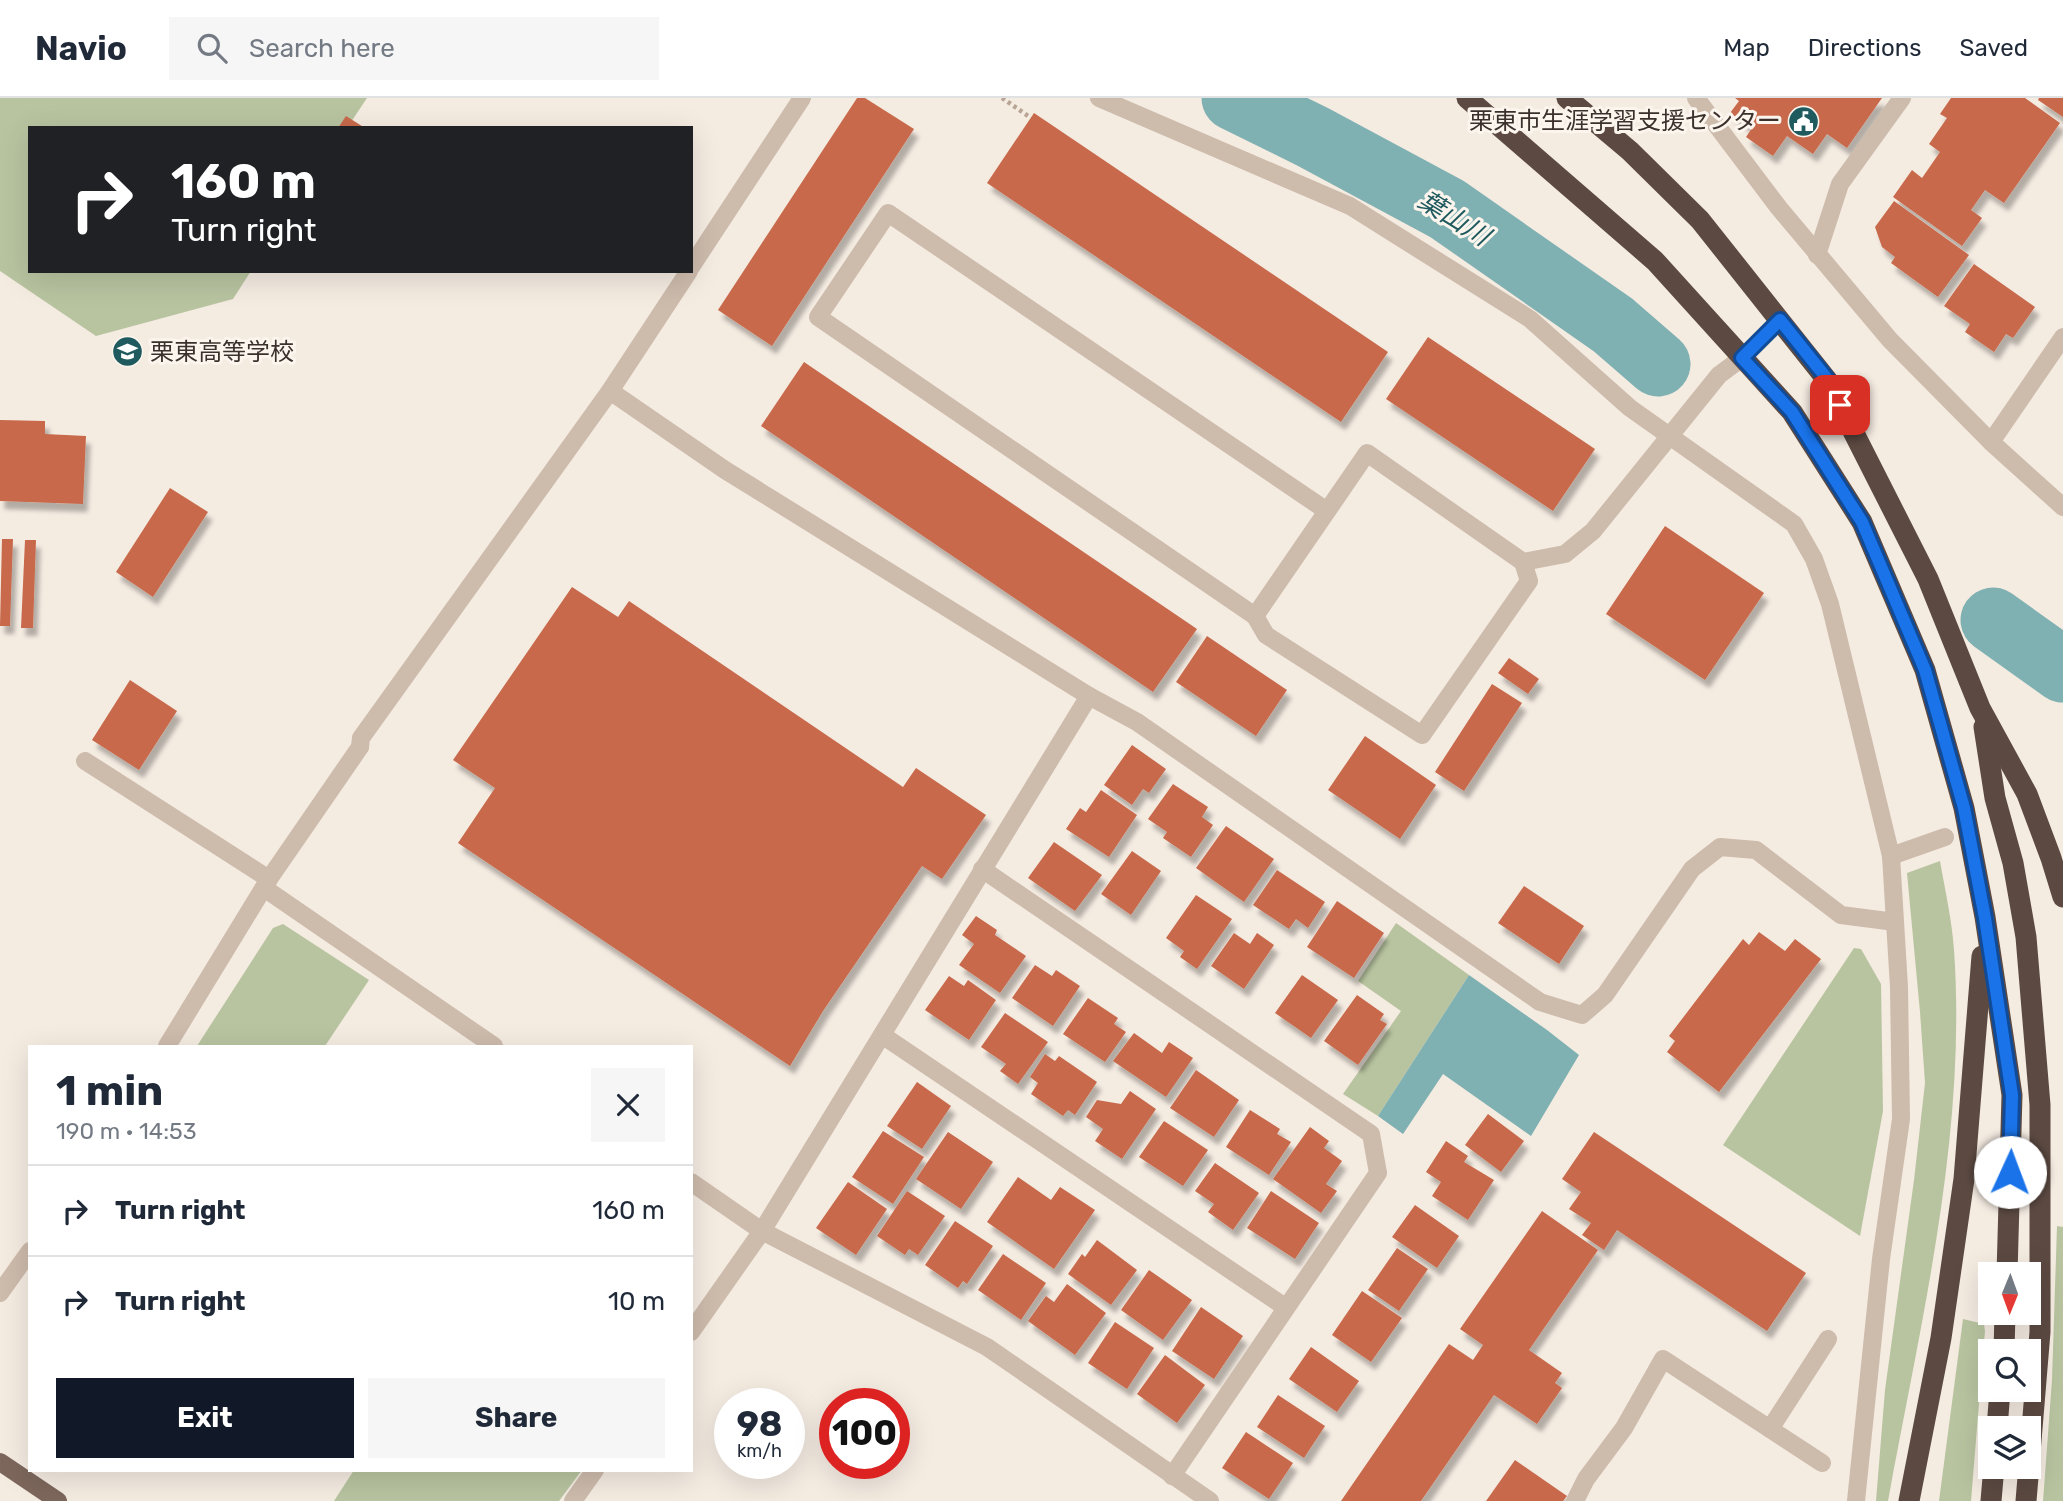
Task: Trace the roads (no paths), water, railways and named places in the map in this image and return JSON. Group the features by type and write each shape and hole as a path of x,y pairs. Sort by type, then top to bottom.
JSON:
{"highway":[{"path":"1466,98 1655,261 1792,412 1862,522 1925,670 1964,808 1985,918 2012,1095 2007,1262"},
{"path":"1567,98 1630,151 1700,220 1828,380 1928,579 1980,708 2026,794 2063,897"},
{"path":"1980,708 1995,798 2013,863 2026,937 2040,1105 2040,1332 2025,1501"},
{"path":"1909,1501 1941,1338 1964,1179 1985,918"},
{"path":"1991,1501 1993,1479"}],"main road":[{"path":"0,1462 58,1501"}],"street":[{"path":"693,264 802,98"},
{"path":"1099,98 1350,206 1530,319 1630,408 1794,524 1814,559 1830,604 1891,856 1899,987 1901,1118 1881,1259 1856,1501"},
{"path":"1696,98 1779,208 1890,340 1990,442 2063,507"},
{"path":"1817,255 1840,184 1902,98"},
{"path":"1255,616 1367,453 1523,562 1529,581 1422,735 1266,635 1255,616 818,317 888,213 1327,511"},
{"path":"168,1045 267,884 360,747 361,738 610,391 687,273"},
{"path":"1523,562 1565,554 1592,531 1719,375 1742,358 1780,320"},
{"path":"1990,442 2063,337"},
{"path":"610,391 725,470 1089,696 1136,722 1540,1002 1582,1015 1605,995 1692,869 1720,847 1756,850 1841,915 1895,922"},
{"path":"693,1329 762,1231 1089,696"},
{"path":"85,761 267,884 493,1045"},
{"path":"1891,856 1945,837"},
{"path":"982,869 1371,1134 1378,1172 1172,1476"},
{"path":"882,1035 1285,1307"},
{"path":"693,1183 762,1231 987,1347 1210,1501"},
{"path":"0,1293 28,1254"},
{"path":"1770,1429 1828,1339"},
{"path":"1575,1501 1586,1479 1624,1428 1663,1359 1822,1463"},
{"path":"573,1501 594,1472"}],"water":[{"path":"1469,975 1579,1055 1531,1136 1443,1074 1403,1134 1378,1116"}],"waterway":[{"name":"葉山川","path":"1234,98 1447,209 1613,325 1658,364"},
{"name":"葉山川","path":"1993,620 2063,670"}],"place":[{"name":"栗東市生涯学習支援センター","path":"1804,121"},
{"name":"栗東高等学校","path":"127,352"}]}
